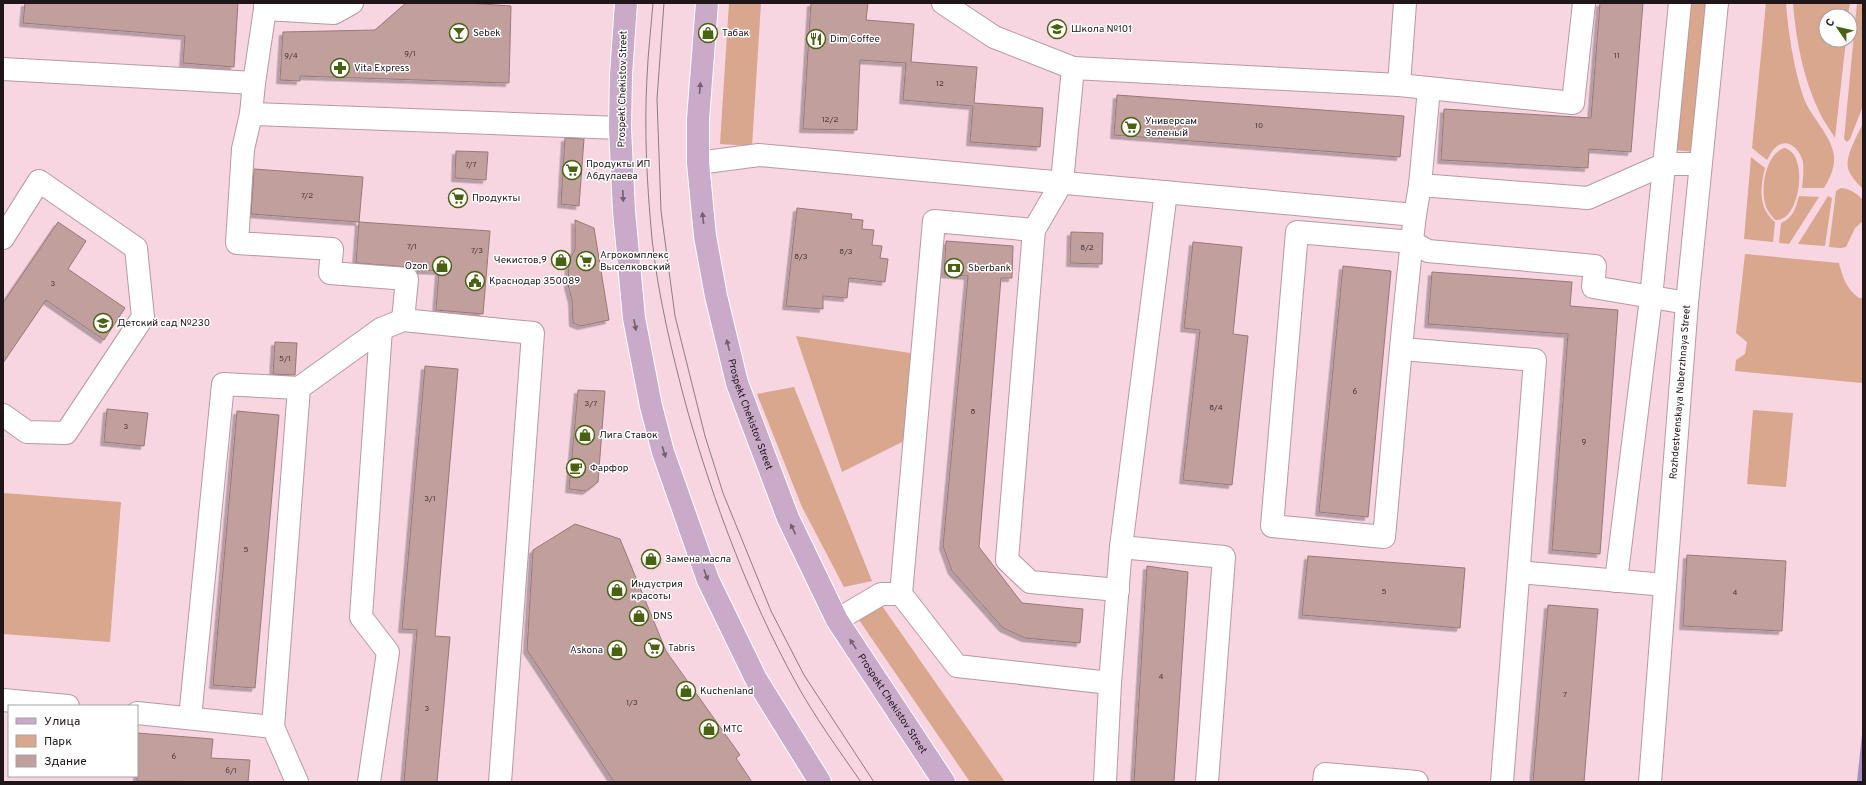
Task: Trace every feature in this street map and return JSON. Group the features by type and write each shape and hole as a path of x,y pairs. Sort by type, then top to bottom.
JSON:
{"main road":[{"name":"Prospekt Chekistov Street","path":"707,3 698,119 698,163 705,236 719,311 737,383 788,518 837,620 944,782"},
{"name":"Prospekt Chekistov Street","path":"621,4 620,128 624,211 634,318 651,406 663,452 708,580 756,679 820,782"}],"street":[{"path":"352,3 334,13 265,6 251,114 243,149 237,243 332,249 330,273 407,279 403,320"},
{"path":"943,3 994,37 1073,68 1399,85 1573,102 1584,3"},
{"path":"1399,85 1405,3"},
{"path":"1616,581 1651,298 1680,3"},
{"name":"Rozhdestvenskaya Naberzhnaya Street","path":"1650,782 1686,303 1717,3"},
{"path":"1073,68 1062,182 1034,230 1007,560 1030,582 1118,590"},
{"path":"3,69 254,83"},
{"path":"1429,89 1420,185 1412,242 1384,537 1272,526 1297,232 1412,242 1428,251 1594,266 1593,287 1686,303"},
{"path":"251,114 620,128"},
{"path":"698,163 760,155 1415,215"},
{"path":"1420,185 1588,198 1665,164 1700,164"},
{"path":"3,238 39,182 136,248 143,317 66,433 27,432 3,415"},
{"path":"1105,782 1110,683 1121,547 1166,192"},
{"path":"1034,230 934,221 901,594 956,666 1110,683"},
{"path":"190,718 223,384 299,388 381,329 403,320 533,333 500,782"},
{"path":"369,782 388,652 361,617 381,329"},
{"path":"1402,349 1535,360 1502,782"},
{"path":"297,782 273,727 299,388"},
{"path":"1121,547 1224,558 1207,782"},
{"path":"1519,572 1665,585"},
{"path":"837,620 881,594 901,594"},
{"path":"3,700 57,705"},
{"path":"138,713 273,727"},
{"path":"1324,782 1325,774 1417,782"}],"green space":[{"path":"729,3 761,3 752,146 720,144"},
{"path":"1686,3 1706,3 1695,152 1675,150"},
{"path":"1766,3 1786,3 1792,50 1803,96 1810,111 1829,140 1832,148 1834,165 1824,188 1802,188 1803,162 1800,153 1793,146 1785,143 1781,144 1772,151 1767,160 1752,148"},
{"path":"1793,3 1850,3 1849,8 1818,8 1818,48 1845,48 1835,138 1813,98 1801,58"},
{"path":"1857,3 1863,3 1863,106 1850,139 1847,142 1844,139 1853,48 1858,48 1858,8 1857,8"},
{"path":"1863,123 1863,189 1849,171 1848,160 1849,154"},
{"path":"1784,148 1792,153 1797,162 1799,187 1796,200 1791,211 1784,218 1775,220 1766,207 1764,200 1764,183 1768,165 1772,158"},
{"path":"1751,157 1765,168 1761,190 1763,204 1769,216 1775,222 1773,242 1744,239"},
{"path":"1841,188 1848,189 1863,200 1863,221 1855,228 1846,247 1829,247 1836,191"},
{"path":"1799,196 1819,197 1789,244 1779,243 1781,223 1791,215"},
{"path":"1828,196 1832,198 1825,246 1798,244"},
{"path":"1745,254 1839,263 1843,278 1848,287 1859,298 1863,298 1862,383 1735,371 1736,360 1745,354 1747,342 1736,333"},
{"path":"796,336 917,354 910,438 842,472"},
{"path":"794,387 872,581 844,587 802,507 757,394"},
{"path":"1753,410 1793,413 1786,487 1747,484"},
{"path":"3,493 121,502 110,642 3,634"},
{"path":"880,603 1005,782 970,782 857,617"}],"shaded area":[{"path":"1863,725 1863,782 1857,782"}],"building":[{"path":"25,3 238,3 234,67 183,63 185,36 23,23"},
{"path":"406,3 468,3 511,6 509,83 300,76 300,81 280,80 283,32 375,30"},
{"path":"811,3 868,3 866,20 914,24 911,62 977,67 974,103 1043,108 1040,147 970,142 973,106 903,100 906,63 860,60 857,130 803,129"},
{"path":"1600,3 1643,3 1631,152 1589,149 1588,168 1441,160 1444,109 1591,118"},
{"path":"1117,95 1404,116 1400,157 1114,135"},
{"name":"Продукты ИП Абдулаева","path":"565,138 584,139 579,206 561,204"},
{"path":"456,151 488,152 486,180 455,178"},
{"path":"254,169 363,177 359,222 251,214"},
{"path":"797,208 852,214 851,219 863,220 862,229 874,230 872,245 882,246 880,258 888,259 885,282 849,278 847,298 823,296 823,309 786,306"},
{"path":"575,220 594,228 609,320 581,326 573,323 572,300 568,285 569,261 575,249"},
{"path":"58,222 86,241 68,269 125,308 104,340 46,300 3,363 3,303"},
{"path":"359,222 490,231 483,314 436,310 439,271 415,270 408,267 356,263"},
{"path":"1071,232 1103,233 1102,264 1070,263"},
{"path":"946,241 1013,246 1012,278 1001,278 979,547 1022,603 1083,609 1080,643 1025,638 1003,628 952,571 943,546 968,276 944,274"},
{"path":"1193,242 1242,247 1233,334 1248,336 1232,485 1183,480 1200,330 1184,328"},
{"path":"1343,266 1391,271 1368,517 1319,512"},
{"path":"1432,272 1572,282 1570,306 1618,310 1600,554 1552,550 1568,334 1428,324"},
{"path":"275,342 297,343 295,375 273,374"},
{"path":"425,366 458,369 435,636 450,637 437,782 404,782 417,630 402,629"},
{"path":"578,390 605,391 598,482 586,491 569,489"},
{"path":"107,409 148,413 144,446 104,442"},
{"path":"237,411 279,415 255,688 213,685"},
{"path":"575,524 620,539 666,651 740,755 736,758 752,782 614,782 527,650 533,550"},
{"path":"1687,555 1786,561 1782,631 1683,626"},
{"path":"1308,556 1465,568 1460,628 1302,615"},
{"path":"1147,566 1188,572 1174,782 1134,782"},
{"path":"1548,605 1598,609 1584,782 1533,782"},
{"path":"138,733 213,739 211,758 250,760 248,782 137,781"}],"tram line":[{"path":"653,3 646,97 646,158 650,219 662,303 687,409 697,444 721,514 747,582 762,615 802,694 826,732 861,782"},
{"path":"664,3 657,99 661,211 675,316 705,436 723,493 771,611 804,675 874,782"}],"place":[{"name":"Школа №101","path":"1057,29"},
{"name":"Sebek","path":"459,33"},
{"name":"Табак","path":"708,33"},
{"name":"Dim Coffee","path":"816,39"},
{"name":"Vita Express","path":"340,68"},
{"name":"Универсам Зеленый","path":"1131,127"},
{"name":"Продукты ИП Абдулаева","path":"572,170"},
{"name":"Продукты","path":"458,198"},
{"name":"Чекистов,9","path":"561,260"},
{"name":"Агрокомплекс Выселковский","path":"586,261"},
{"name":"Ozon","path":"442,266"},
{"name":"Sberbank","path":"954,268"},
{"name":"Краснодар 350089","path":"475,281"},
{"name":"Детский сад №230","path":"103,323"},
{"name":"Лига Ставок","path":"585,435"},
{"name":"Фарфор","path":"576,468"},
{"name":"Замена масла","path":"651,559"},
{"name":"Индустрия красоты","path":"617,590"},
{"name":"DNS","path":"639,616"},
{"name":"Tabris","path":"654,648"},
{"name":"Askona","path":"617,650"},
{"name":"Kuchenland","path":"686,691"},
{"name":"МТС","path":"709,729"}]}
